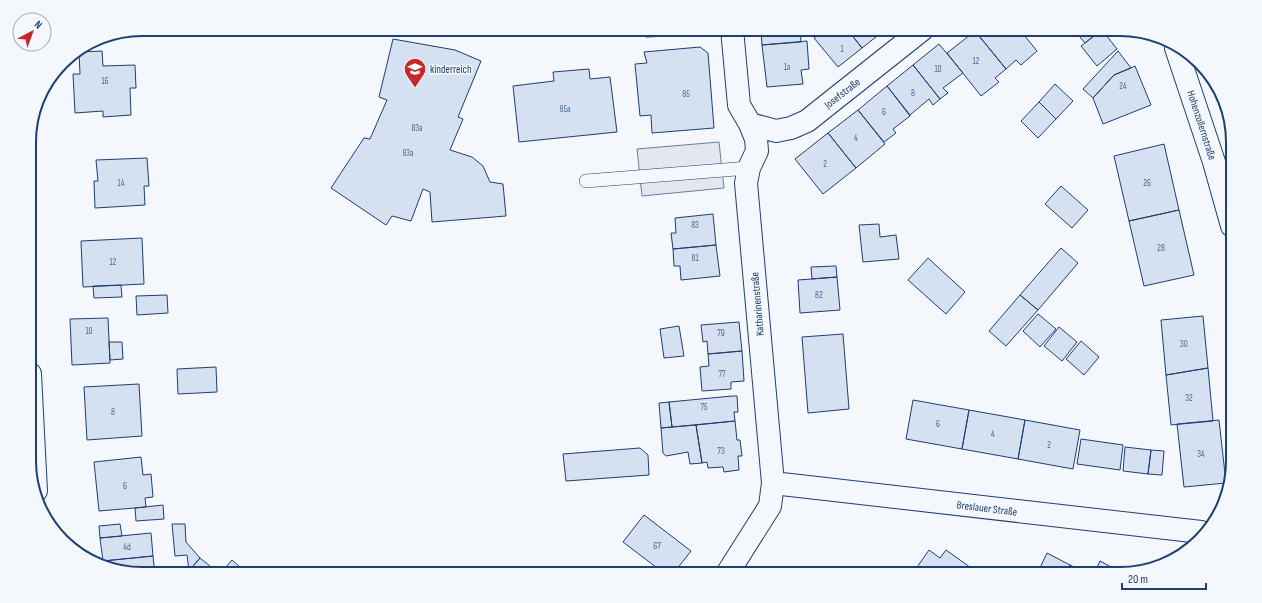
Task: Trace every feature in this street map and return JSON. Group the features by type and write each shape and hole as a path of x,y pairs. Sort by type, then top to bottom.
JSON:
{"street":[{"name":"Katharinenstraße","path":"731,567 770,506 773,483 746,182 749,168 757,151 756,139 750,124 739,105 733,36"},
{"name":"Josefstraße","path":"750,124 776,130 791,128 807,121 914,36"},
{"name":"Hohenzollernstraße","path":"1178,54 1214,162 1226,205"},
{"name":"Breslauer Straße","path":"773,483 1199,532"}],"lane":[{"path":"586,181 749,168"}],"shaded area":[{"path":"719,142 724,188 642,196 637,149"}],"building":[{"path":"646,36 669,36 646,37"},
{"path":"761,36 801,36 801,42 762,45"},
{"path":"817,36 853,36 862,48 838,67 814,38"},
{"path":"853,36 877,36 862,48"},
{"path":"969,36 979,36 1006,69 995,78 999,82 981,96 947,53"},
{"path":"979,36 1025,36 1037,51 1021,65 1016,60 1006,69"},
{"path":"1079,36 1094,36 1085,43"},
{"path":"1094,36 1107,36 1117,49 1097,66 1081,46"},
{"path":"393,39 455,50 481,61 458,117 463,119 450,150 472,157 483,166 490,182 503,184 506,216 432,222 430,192 423,189 411,221 392,216 386,225 331,188 364,138 370,139 387,100 379,97"},
{"path":"807,41 809,69 801,70 803,84 767,87 762,45"},
{"path":"939,44 963,73 943,88 948,93 940,99 913,65"},
{"path":"700,47 708,53 714,128 652,133 651,115 640,116 635,64 647,63 644,52"},
{"path":"102,51 103,66 135,65 136,88 130,88 131,115 103,117 103,111 75,113 73,74 80,74 79,57 87,52"},
{"path":"1118,51 1131,68 1114,75 1093,98 1083,89"},
{"path":"913,65 940,99 933,105 929,99 910,115 887,86"},
{"path":"1135,66 1151,105 1103,124 1093,98 1114,75"},
{"path":"589,69 590,79 610,77 617,132 519,142 513,86 554,81 553,72"},
{"path":"1055,84 1073,101 1056,119 1039,102"},
{"path":"887,86 910,116 893,129 896,133 884,142 858,110"},
{"path":"1039,102 1056,119 1038,138 1021,121"},
{"path":"858,110 885,144 856,168 828,133"},
{"path":"828,133 856,168 823,194 795,159"},
{"path":"1164,144 1179,210 1129,221 1114,156"},
{"path":"147,158 149,186 144,186 145,205 95,208 94,181 98,181 96,160"},
{"path":"1061,186 1088,210 1072,228 1045,204"},
{"path":"1179,210 1194,275 1144,286 1129,221"},
{"path":"713,214 716,245 673,249 671,233 676,233 675,218"},
{"path":"879,224 880,237 896,235 899,259 863,262 859,225"},
{"path":"142,238 144,284 83,287 81,241"},
{"path":"716,245 720,276 681,280 680,266 674,266 673,249"},
{"path":"1061,248 1078,263 1038,310 1020,295"},
{"path":"928,258 965,292 946,314 908,280"},
{"path":"836,266 837,277 812,279 811,267"},
{"path":"837,277 840,310 800,313 798,280"},
{"path":"121,285 122,297 94,298 93,286"},
{"path":"167,295 168,313 137,315 136,296"},
{"path":"1020,295 1038,310 1006,346 989,331"},
{"path":"1038,314 1056,329 1040,347 1023,331"},
{"path":"1203,316 1208,368 1166,375 1161,320"},
{"path":"108,318 110,363 72,365 70,319"},
{"path":"739,322 742,351 708,354 707,341 703,342 701,325"},
{"path":"679,326 684,356 664,358 660,329"},
{"path":"1059,327 1077,342 1062,361 1044,346"},
{"path":"843,334 849,409 808,413 802,337"},
{"path":"1081,341 1099,357 1084,375 1066,359"},
{"path":"109,342 122,342 123,359 110,360"},
{"path":"742,351 744,381 731,382 731,389 702,391 700,367 709,366 708,354"},
{"path":"216,367 217,392 178,394 177,369"},
{"path":"1208,368 1213,421 1171,425 1166,375"},
{"path":"139,384 142,436 87,440 84,387"},
{"path":"737,396 738,412 734,412 735,421 672,427 669,402"},
{"path":"913,400 969,410 962,449 906,439"},
{"path":"669,402 672,427 661,428 659,403"},
{"path":"969,410 1025,420 1018,459 962,449"},
{"path":"1025,420 1080,430 1073,469 1018,459"},
{"path":"1219,420 1225,475 1224,483 1184,487 1177,424"},
{"path":"735,421 737,440 740,440 742,456 738,456 739,470 724,472 723,467 708,468 707,462 702,463 696,425"},
{"path":"696,425 702,463 690,464 688,452 666,456 663,453 661,428"},
{"path":"1081,439 1123,445 1120,470 1077,464"},
{"path":"1125,447 1151,450 1148,474 1123,471"},
{"path":"640,448 648,455 649,475 566,481 563,454"},
{"path":"1151,450 1164,451 1162,475 1148,474"},
{"path":"141,457 143,475 151,474 153,497 145,498 146,507 99,511 94,462"},
{"path":"163,505 164,519 136,521 135,508"},
{"path":"644,515 691,551 678,567 656,567 623,542"},
{"path":"120,524 122,536 100,538 99,526"},
{"path":"172,524 185,524 186,542 200,558 192,567 188,567 187,555 175,556"},
{"path":"151,533 153,556 107,561 103,559 100,538"},
{"path":"929,550 940,558 946,550 970,567 917,567"},
{"path":"1047,553 1070,565 1069,567 1040,567"},
{"path":"153,556 154,567 135,567 107,561"},
{"path":"200,558 210,566 209,567 192,567"},
{"path":"232,560 240,567 226,567"},
{"path":"1100,561 1111,567 1097,567"}],"place":[{"name":"kinderreich","path":"415,88"}]}
